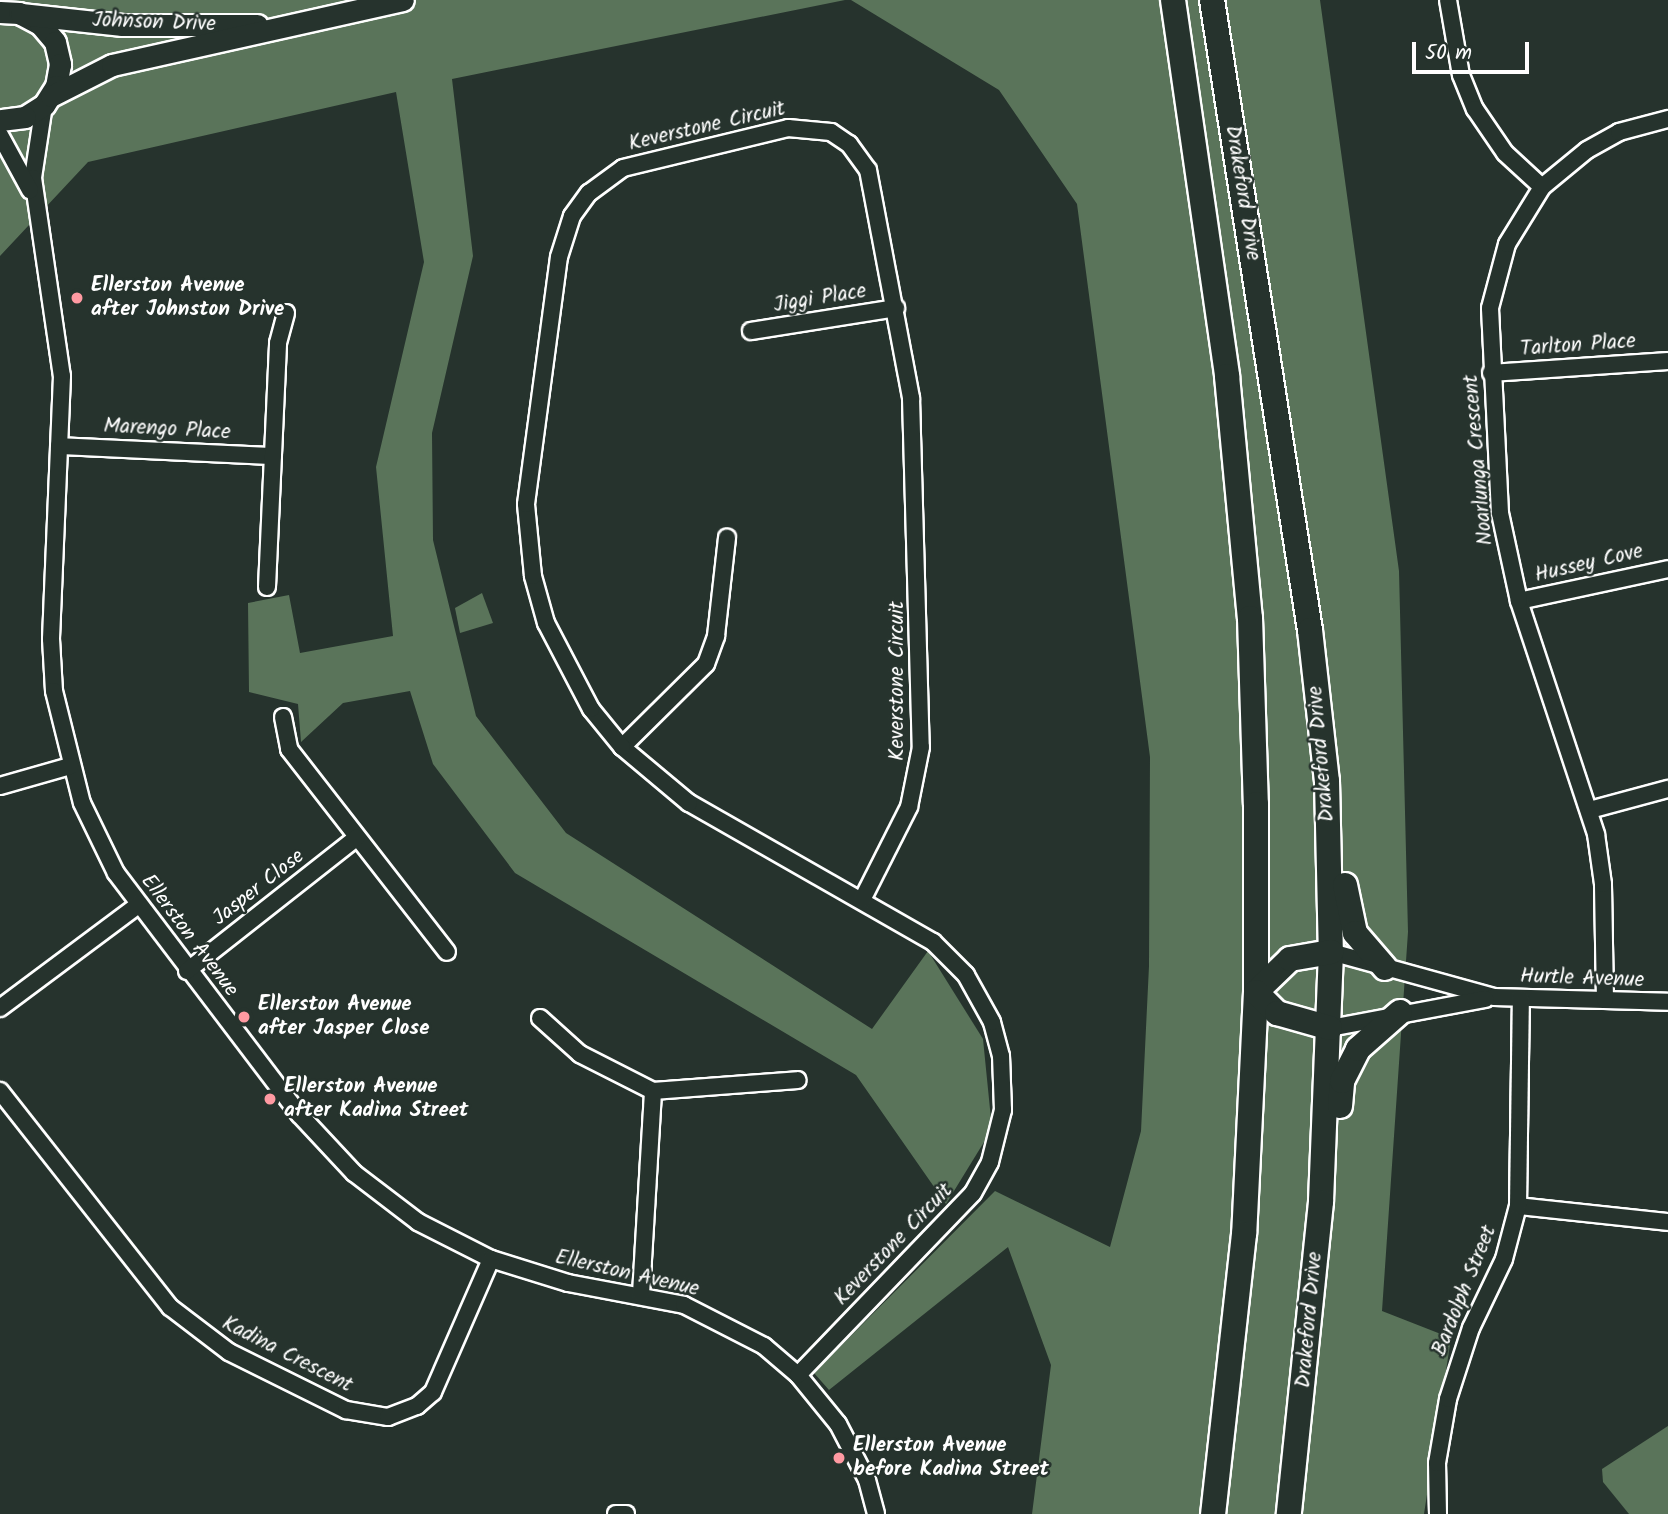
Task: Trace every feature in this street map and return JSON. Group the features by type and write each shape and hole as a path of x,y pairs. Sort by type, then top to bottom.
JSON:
{"highway":[{"name":"Drakeford Drive","path":"1173,0 1227,376 1250,618 1256,992 1244,1234 1213,1514"},
{"name":"Drakeford Drive","path":"1214,2 1310,630 1327,781 1330,1028 1321,1202 1289,1514"},
{"path":"1327,781 1342,824 1348,915 1367,951 1385,968"},
{"path":"1330,1028 1277,1013 1256,992 1290,959 1331,952"},
{"path":"1321,1202 1334,1173 1342,1081 1357,1049 1400,1012"}],"main road":[{"name":"Johnson Drive","path":"0,120 25,117 47,100 112,65 400,1"},
{"name":"Johnson Drive","path":"12,10 121,25 287,24"},
{"path":"12,10 40,24 55,42 59,75 47,100"}],"street":[{"path":"1448,0 1461,75 1475,109 1505,153 1542,187"},
{"name":"Ellerston Avenue","path":"47,100 32,152 35,202 59,327 59,446 51,639 54,691 69,766 97,839 137,906 344,1164 418,1222 491,1259 568,1283 640,1294 726,1322 798,1375 854,1451 876,1514"},
{"name":"Noarlunga Crescent","path":"1605,1000 1604,884 1590,810 1519,601 1500,513 1490,308 1496,276 1522,214 1542,187 1597,144 1668,119"},
{"name":"Keverstone Circuit","path":"798,1375 972,1193 989,1162 1003,1110 996,1035 966,975 933,942 689,803 622,747 566,667 546,623 529,552 530,455 559,257 572,216 599,184 649,159 788,128 831,132 849,144 868,170 895,308 915,446 921,747 909,807 862,900"},
{"name":"Ellerston Avenue","path":"0,135 35,202"},
{"name":"Jiggi Place","path":"751,331 895,308"},
{"path":"267,587 278,343 286,313"},
{"name":"Tarlton Place","path":"1492,373 1668,361"},
{"name":"Marengo Place","path":"59,446 273,456"},
{"path":"622,747 706,664 716,636 727,538"},
{"name":"Hussey Cove","path":"1519,601 1668,569"},
{"path":"283,718 289,749 447,952"},
{"path":"0,786 69,766"},
{"path":"1590,810 1668,789"},
{"name":"Jasper Close","path":"187,971 357,837"},
{"path":"0,1008 137,906"},
{"name":"Hurtle Avenue","path":"1331,952 1494,997"},
{"name":"Hurtle Avenue","path":"1330,1028 1400,1012 1494,997 1668,1002"},
{"name":"Bardolph Street","path":"1438,1514 1437,1463 1448,1399 1471,1328 1504,1259 1518,1206 1521,998"},
{"path":"540,1018 580,1054 653,1091 798,1080"},
{"name":"Kadina Crescent","path":"0,1091 170,1307 229,1352 346,1410 387,1417 417,1406 433,1392 491,1259"},
{"path":"640,1294 653,1091"},
{"path":"1518,1206 1668,1222"},
{"path":"616,1514 626,1514"}],"green space":[{"path":"0,0 845,0 452,79 473,256 432,433 433,540 476,716 566,833 872,1029 928,951 983,1039 992,1129 946,1204 856,1075 515,873 433,764 410,691 343,703 301,742 298,704 249,692 248,603 289,595 300,653 393,636 376,467 424,262 396,92 88,162 0,256"},
{"path":"851,0 1320,0 1399,571 1408,932 1382,1311 1451,1338 1424,1514 1032,1514 1051,1365 1008,1247 829,1390 814,1373 995,1191 1110,1247 1141,1131 1149,966 1150,757 1077,204 999,90"},
{"path":"482,593 493,623 460,633 455,608"},
{"path":"1668,1426 1668,1514 1629,1514 1603,1482 1602,1469"}],"place":[{"name":"Ellerston Avenue after Johnston Drive","path":"77,298"},
{"name":"Ellerston Avenue after Jasper Close","path":"244,1017"},
{"name":"Ellerston Avenue after Kadina Street","path":"270,1099"},
{"name":"Ellerston Avenue before Kadina Street","path":"839,1458"}]}
